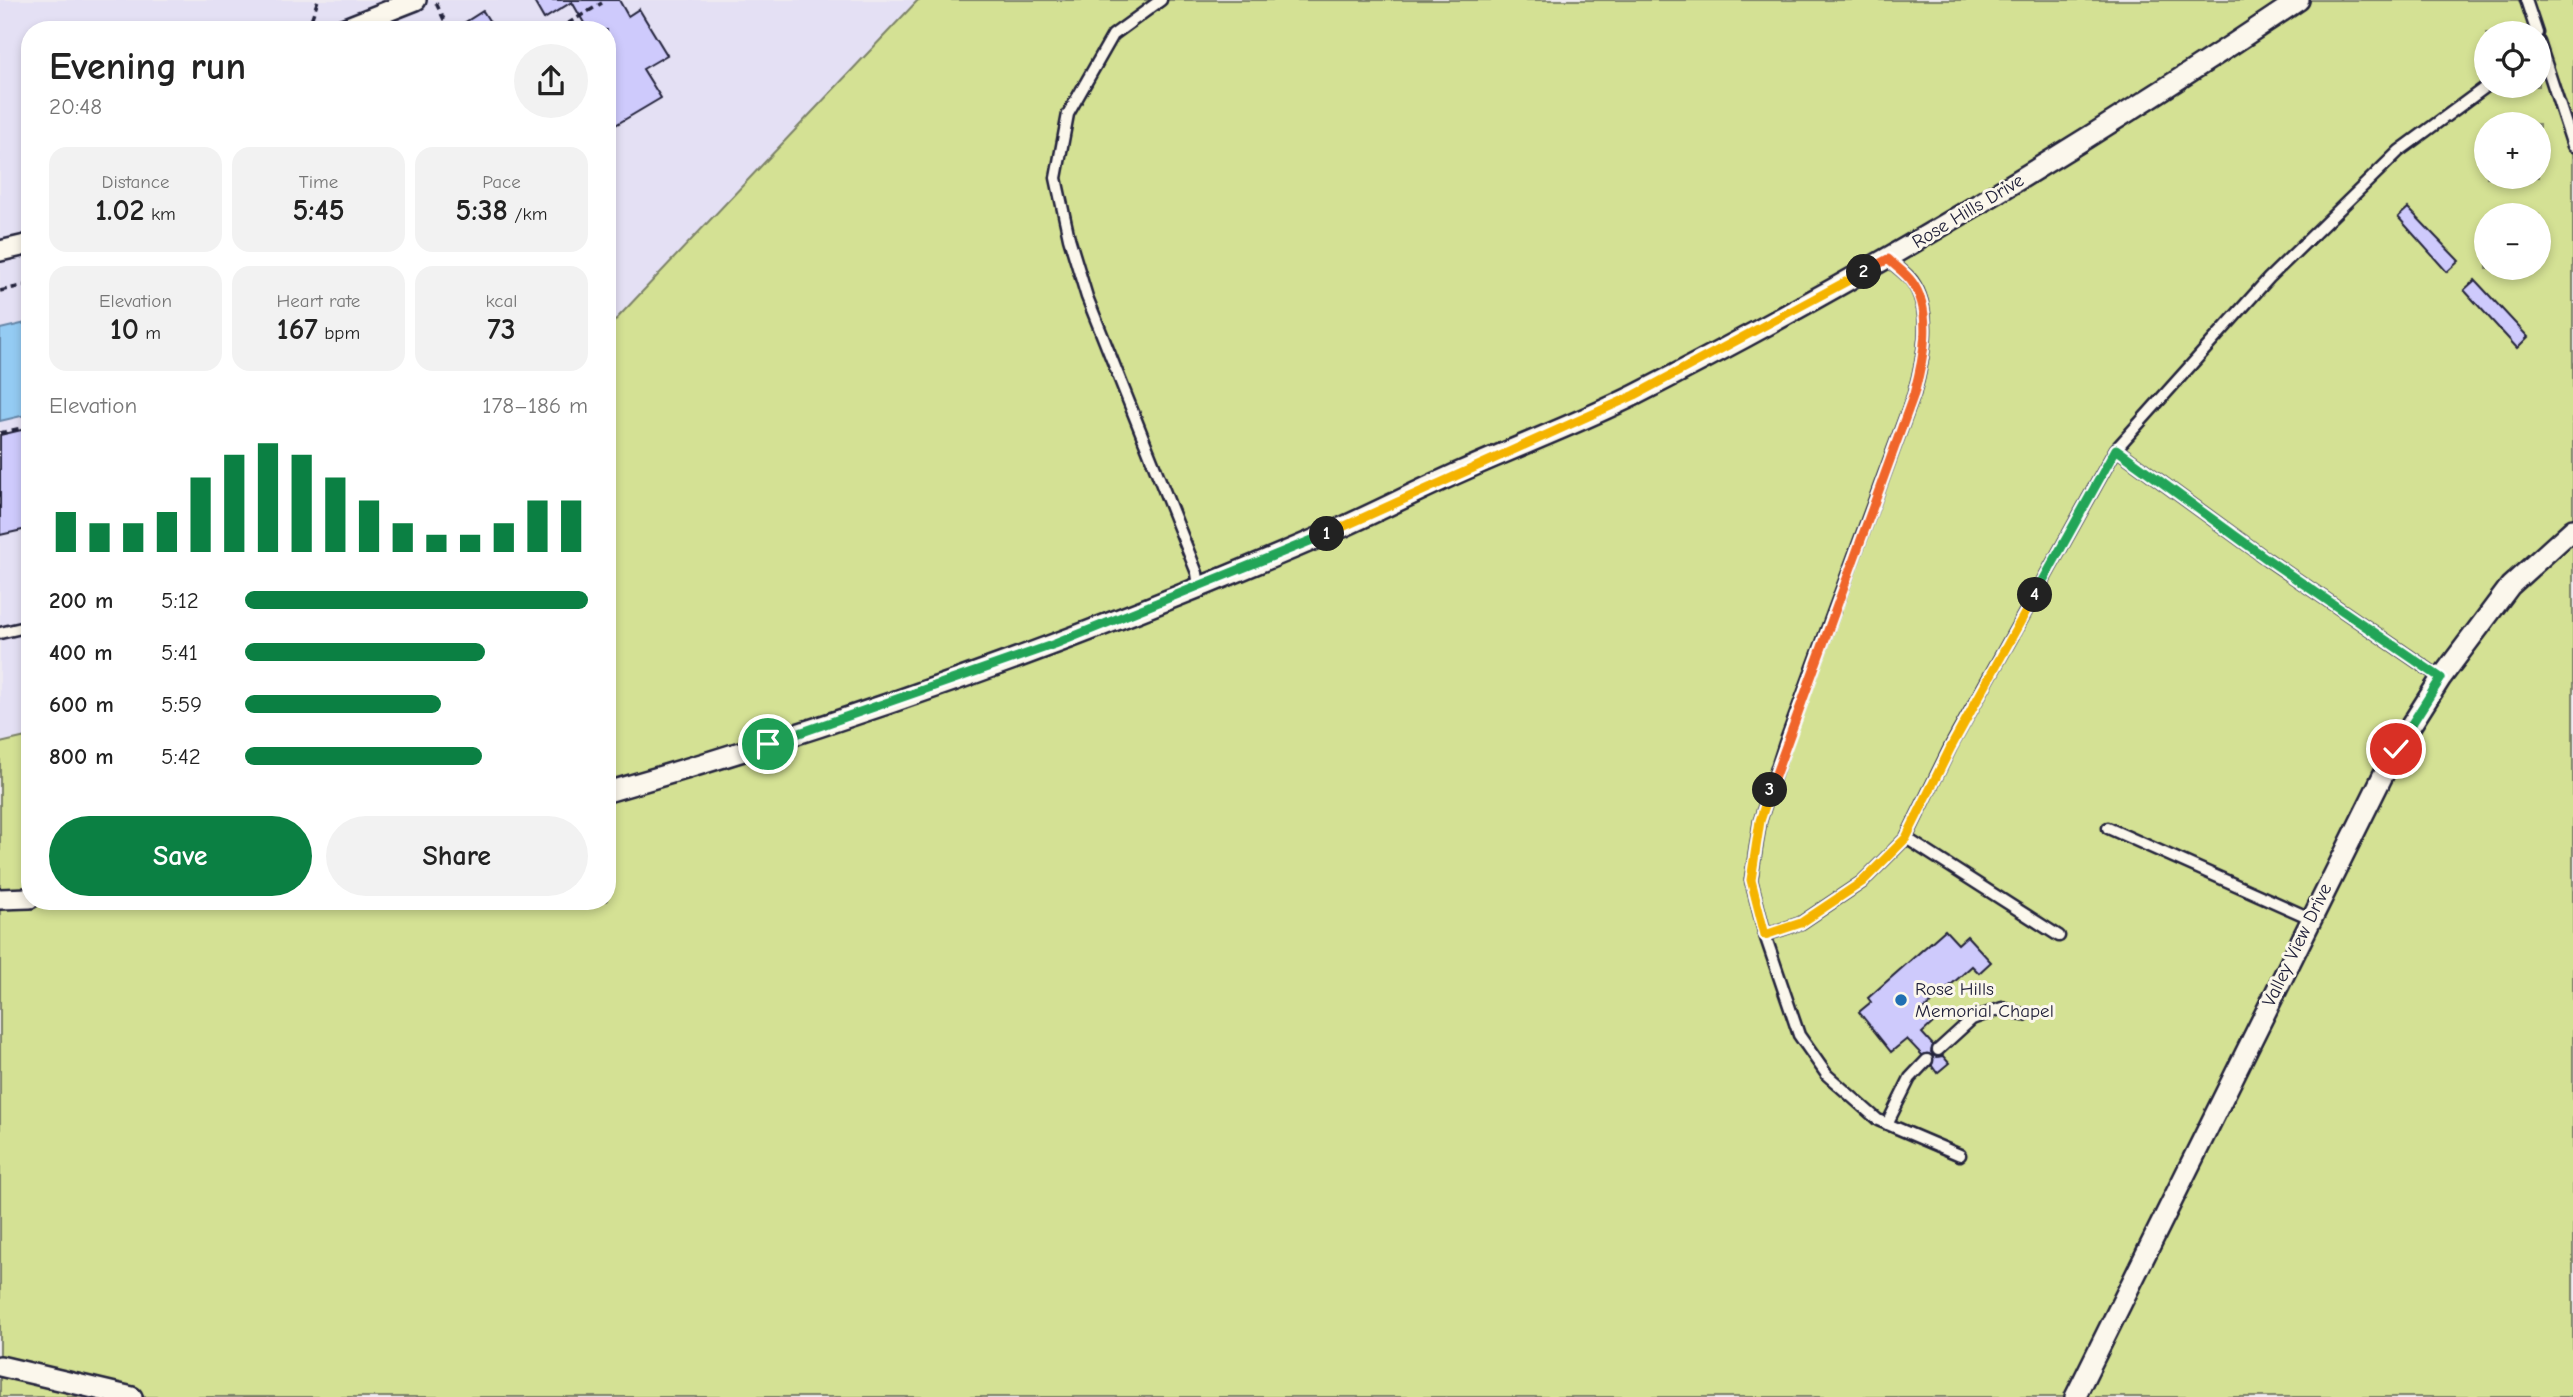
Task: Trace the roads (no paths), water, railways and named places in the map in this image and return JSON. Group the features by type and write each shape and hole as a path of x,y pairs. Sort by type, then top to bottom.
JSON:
{"street":[{"path":"363,21 416,0"},
{"name":"Rose Hills Drive","path":"616,789 768,744 981,671 1336,530 1589,417 1888,259 2174,84 2299,0"},
{"path":"0,251 21,246"},
{"name":"Valley View Drive","path":"2075,1397 2396,749 2441,678 2510,586 2573,529"},
{"path":"0,899 21,898"},
{"path":"0,1367 132,1397"}],"lane":[{"path":"1161,0 1113,35 1068,114 1056,178 1069,237 1087,297 1197,573 1199,586"},
{"path":"2526,0 2533,21"},
{"path":"2551,79 2573,146"},
{"path":"1765,935 1801,923 1862,882 1906,838 1951,747 2116,449 2269,278 2399,151 2474,96"},
{"path":"1888,259 1913,282 1923,313 1923,359 1914,394 1785,743 1760,821 1751,880 1765,935 1799,1035 1827,1075 1878,1120 1960,1155"},
{"path":"2116,449 2267,559 2441,678"},
{"path":"0,634 21,628"},
{"path":"2108,828 2310,918"},
{"path":"1906,838 2059,936"},
{"path":"1938,1050 1972,1019 2002,1008 2024,1015"},
{"path":"1887,1124 1910,1078 1927,1060"}],"water":[{"path":"21,324 21,416 0,421 0,329"}],"place":[{"name":"Rose Hills Memorial Chapel","path":"1901,1000"}]}
